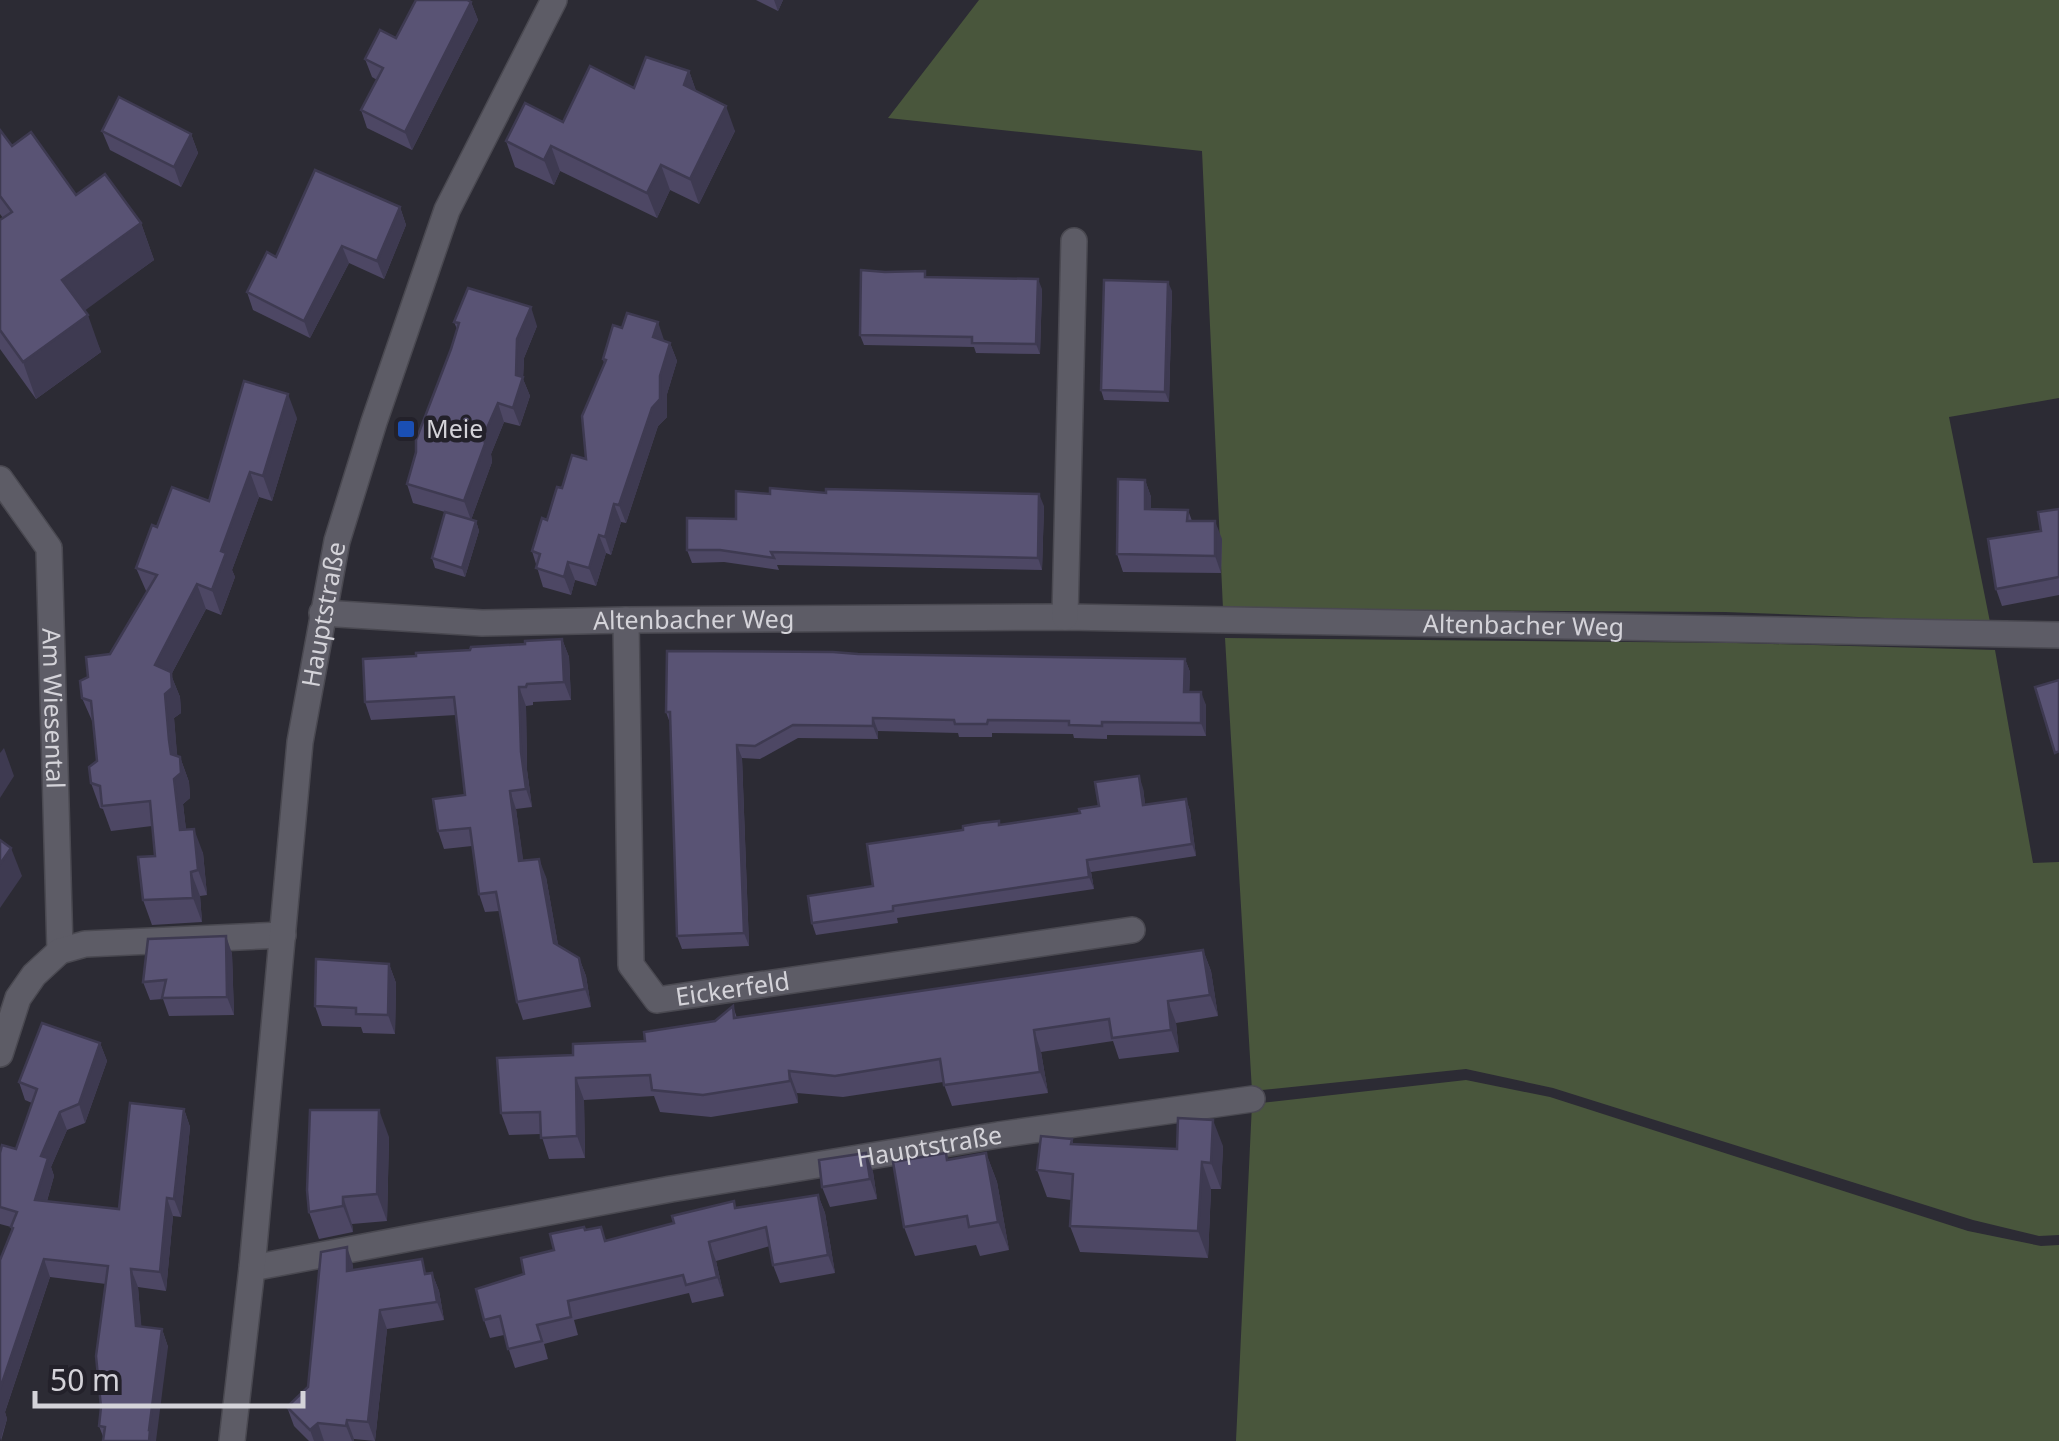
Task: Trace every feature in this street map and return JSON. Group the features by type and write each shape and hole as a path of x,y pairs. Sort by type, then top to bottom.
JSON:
{"street":[{"name":"Hauptstraße","path":"232,1441 252,1268 300,742 337,541 447,210 554,0"},
{"path":"1065,617 1074,241"},
{"name":"Am Wiesental","path":"0,478 49,548 60,951"},
{"name":"Altenbacher Weg","path":"322,613 482,624 1065,617 2059,635"},
{"name":"Eickerfeld","path":"626,620 631,965 657,1000 1132,930"},
{"path":"0,1054 9,992 60,951 85,944 283,934"},
{"name":"Hauptstraße","path":"252,1268 671,1189 998,1135 1252,1099"}],"green space":[{"path":"979,0 2059,0 2059,398 1949,417 1990,622 1725,612 1223,609 1202,151 888,118"},
{"path":"1225,638 1995,650 2033,863 2059,862 2059,1235 2039,1236 1973,1220 1553,1088 1466,1069 1252,1091"},
{"path":"1466,1080 1550,1097 1968,1231 2041,1246 2059,1245 2059,1441 1236,1441 1252,1104"}],"building":[{"path":"416,0 471,2 405,132 361,110 383,68 365,59 380,30 396,38"},
{"path":"646,57 689,71 684,85 726,106 690,179 661,165 647,193 551,146 544,160 506,141 525,103 563,122 590,66 634,88"},
{"path":"119,97 191,134 174,167 102,131"},
{"path":"0,130 12,146 31,132 76,195 105,174 141,223 62,280 88,315 23,362 0,330 0,220 12,212 0,196"},
{"path":"315,170 400,207 377,261 342,246 304,321 247,292 267,252 276,257"},
{"path":"861,270 925,271 925,277 1038,279 1036,344 972,343 972,337 860,335"},
{"path":"1104,280 1168,282 1165,392 1101,390"},
{"path":"468,288 531,307 517,339 516,375 523,377 513,408 498,403 464,501 407,484 416,440 451,349 459,323 454,322"},
{"path":"627,313 658,322 653,337 670,343 660,376 660,399 652,408 619,505 614,504 605,537 599,535 589,568 568,562 564,577 536,568 540,554 532,551 542,518 547,520 557,487 562,488 572,455 586,459 582,416 606,360 603,359 613,325 622,328"},
{"path":"244,381 288,394 263,476 250,472 221,551 226,553 212,590 197,584 155,665 171,672 172,688 165,694 169,740 171,754 180,757 181,773 174,779 180,830 194,829 198,870 191,872 193,898 143,900 138,857 155,856 150,801 102,806 100,786 91,783 89,767 97,761 91,701 82,698 80,681 88,677 86,657 110,654 157,575 136,568 172,487 209,501"},
{"path":"1118,479 1145,480 1145,509 1188,510 1187,521 1215,521 1215,556 1117,554"},
{"path":"770,488 826,493 826,489 1039,494 1038,558 771,552 774,558 720,550 687,550 687,518 736,519 736,491 770,494"},
{"path":"2059,509 2059,577 1996,589 1988,539 2041,531 2038,512"},
{"path":"445,512 476,521 462,568 432,558"},
{"path":"562,639 564,682 519,687 526,789 510,791 519,861 539,859 554,943 579,958 585,989 517,1002 496,892 479,894 470,828 438,831 433,799 465,795 454,697 365,702 363,659"},
{"path":"667,651 1185,659 1184,692 1201,692 1201,723 1102,722 1102,726 1069,725 1069,721 988,720 987,724 955,724 954,720 873,718 873,726 793,725 755,746 737,745 744,933 677,936 670,712 666,712"},
{"path":"2059,680 2059,751 2055,753 2035,687"},
{"path":"1139,776 1143,805 1186,799 1192,844 1087,860 1089,877 893,906 893,911 812,923 808,896 873,886 867,844 963,830 963,826 981,823 999,821 999,825 1080,813 1079,809 1099,806 1095,782"},
{"path":"0,840 11,848 0,864"},
{"path":"226,936 227,997 162,998 166,980 143,982 148,939"},
{"path":"1203,950 1210,995 1168,1001 1171,1030 1112,1038 1109,1019 1034,1030 1040,1072 944,1085 940,1059 835,1076 789,1071 790,1081 703,1095 652,1090 650,1075 576,1078 577,1136 541,1138 540,1112 501,1113 497,1058 573,1055 573,1044 645,1041 644,1032 715,1021 733,1006 734,1018"},
{"path":"316,959 389,964 388,1015 356,1014 356,1008 315,1006"},
{"path":"42,1023 100,1043 79,1104 60,1112 41,1156 48,1158 35,1200 119,1209 130,1103 184,1109 174,1199 167,1198 160,1272 131,1269 136,1326 162,1329 149,1441 103,1441 105,1427 99,1426 96,1356 108,1266 44,1259 0,1389 0,1260 17,1212 0,1207 0,1153 2,1145 16,1149 37,1089 19,1082"},
{"path":"310,1110 379,1110 377,1194 343,1197 343,1206 309,1212"},
{"path":"1178,1118 1213,1120 1211,1163 1202,1162 1198,1231 1070,1226 1073,1174 1037,1170 1041,1136 1072,1139 1071,1144 1177,1149"},
{"path":"866,1153 870,1179 822,1187 819,1160"},
{"path":"946,1153 947,1160 986,1153 998,1222 969,1227 967,1216 904,1227 893,1162"},
{"path":"818,1195 828,1255 773,1265 766,1227 709,1242 717,1277 686,1285 683,1275 568,1301 571,1317 537,1325 542,1341 508,1349 500,1316 484,1320 476,1289 524,1274 521,1258 554,1250 550,1234 601,1227 605,1241 674,1223 672,1216 734,1201 735,1208"},
{"path":"347,1247 347,1271 422,1259 425,1274 432,1273 437,1302 380,1310 368,1422 347,1420 346,1426 318,1423 310,1430 287,1407 308,1387 321,1252"}],"place":[{"name":"Meie","path":"406,429"}]}
